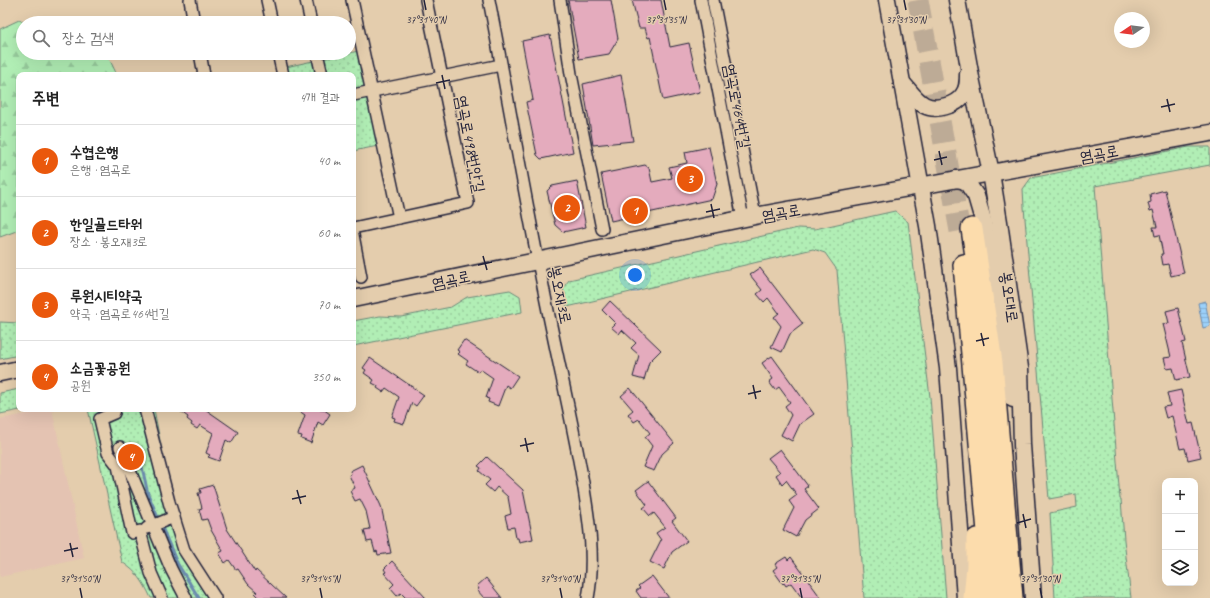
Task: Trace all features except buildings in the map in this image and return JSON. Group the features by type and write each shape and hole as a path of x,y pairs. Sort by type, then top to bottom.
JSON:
{"highway":[{"name":"봉오대로","path":"994,598 975,385 966,230 992,363 1012,598"},
{"path":"992,363 1011,521 1024,598"},
{"path":"974,598 977,566 975,385"}],"main road":[{"path":"887,0 928,226 948,368 965,598"},
{"name":"봉오대로","path":"957,0 991,173 1020,368 1022,445 1033,598"},
{"path":"902,83 917,100 925,105 934,108 945,106 955,103 963,96 967,87 969,65"},
{"name":"염곡로","path":"356,298 749,217 1210,133"},
{"path":"956,180 966,181 976,196 983,220 1007,369 1022,445"},
{"path":"0,373 16,370"}],"street":[{"path":"190,0 193,16"},
{"path":"267,0 270,16"},
{"path":"306,0 309,16"},
{"path":"352,0 355,16"},
{"name":"염곡로498번안길","path":"356,227 468,203 426,0"},
{"name":"봉오재3로","path":"489,0 538,261 577,447 592,547 592,567 588,598"},
{"path":"560,0 571,74 602,230"},
{"name":"염곡로464번길","path":"702,0 739,196 749,217"},
{"name":"염곡로464번길","path":"713,0 751,192 749,217"},
{"path":"356,18 399,218"},
{"path":"201,60 203,72"},
{"path":"280,60 282,72"},
{"path":"319,60 321,72"},
{"path":"356,95 501,65"},
{"path":"739,196 746,200 751,192"},
{"path":"356,251 361,277"},
{"path":"114,412 99,414 108,453 118,466 132,533 174,517"},
{"path":"147,412 184,550 215,598"},
{"path":"120,448 152,526 186,598"},
{"path":"140,531 151,573 162,598"}],"shaded area":[{"path":"36,412 53,412 84,558 0,577 0,419"}],"green space":[{"path":"16,21 16,60 110,60 116,72 16,72 16,231 0,237 0,29"},
{"path":"363,50 383,145 356,150 356,72 282,72 281,68 317,60 356,60 356,52"},
{"path":"1189,147 1210,147 1210,165 1095,186 1120,499 1131,598 1055,598 1050,513 1077,507 1076,494 1049,499 1023,189 1031,178"},
{"path":"895,211 908,222 930,397 946,598 864,598 837,270 825,253 813,249 567,307 563,288 569,280 798,228 815,229"},
{"path":"510,290 520,296 522,312 356,345 356,320 380,316 401,317 451,307 467,297"},
{"path":"0,322 16,323 16,356 0,359"},
{"path":"16,390 16,411 0,414 0,393"},
{"path":"89,412 155,412 163,459 175,509 183,533 205,578 221,598 151,598 140,578 122,562"}],"water":[{"path":"1205,301 1210,326 1203,328 1198,303"}],"waterway":[{"path":"138,449 148,494 159,520"},
{"path":"161,525 177,563 199,598"}],"tunnel":[{"path":"918,0 960,231"}],"place":[{"name":"루원시티약국","path":"690,179"},
{"name":"한일골드타워","path":"567,208"},
{"name":"수협은행","path":"635,211"},
{"name":"소금꽃공원","path":"131,457"}]}
